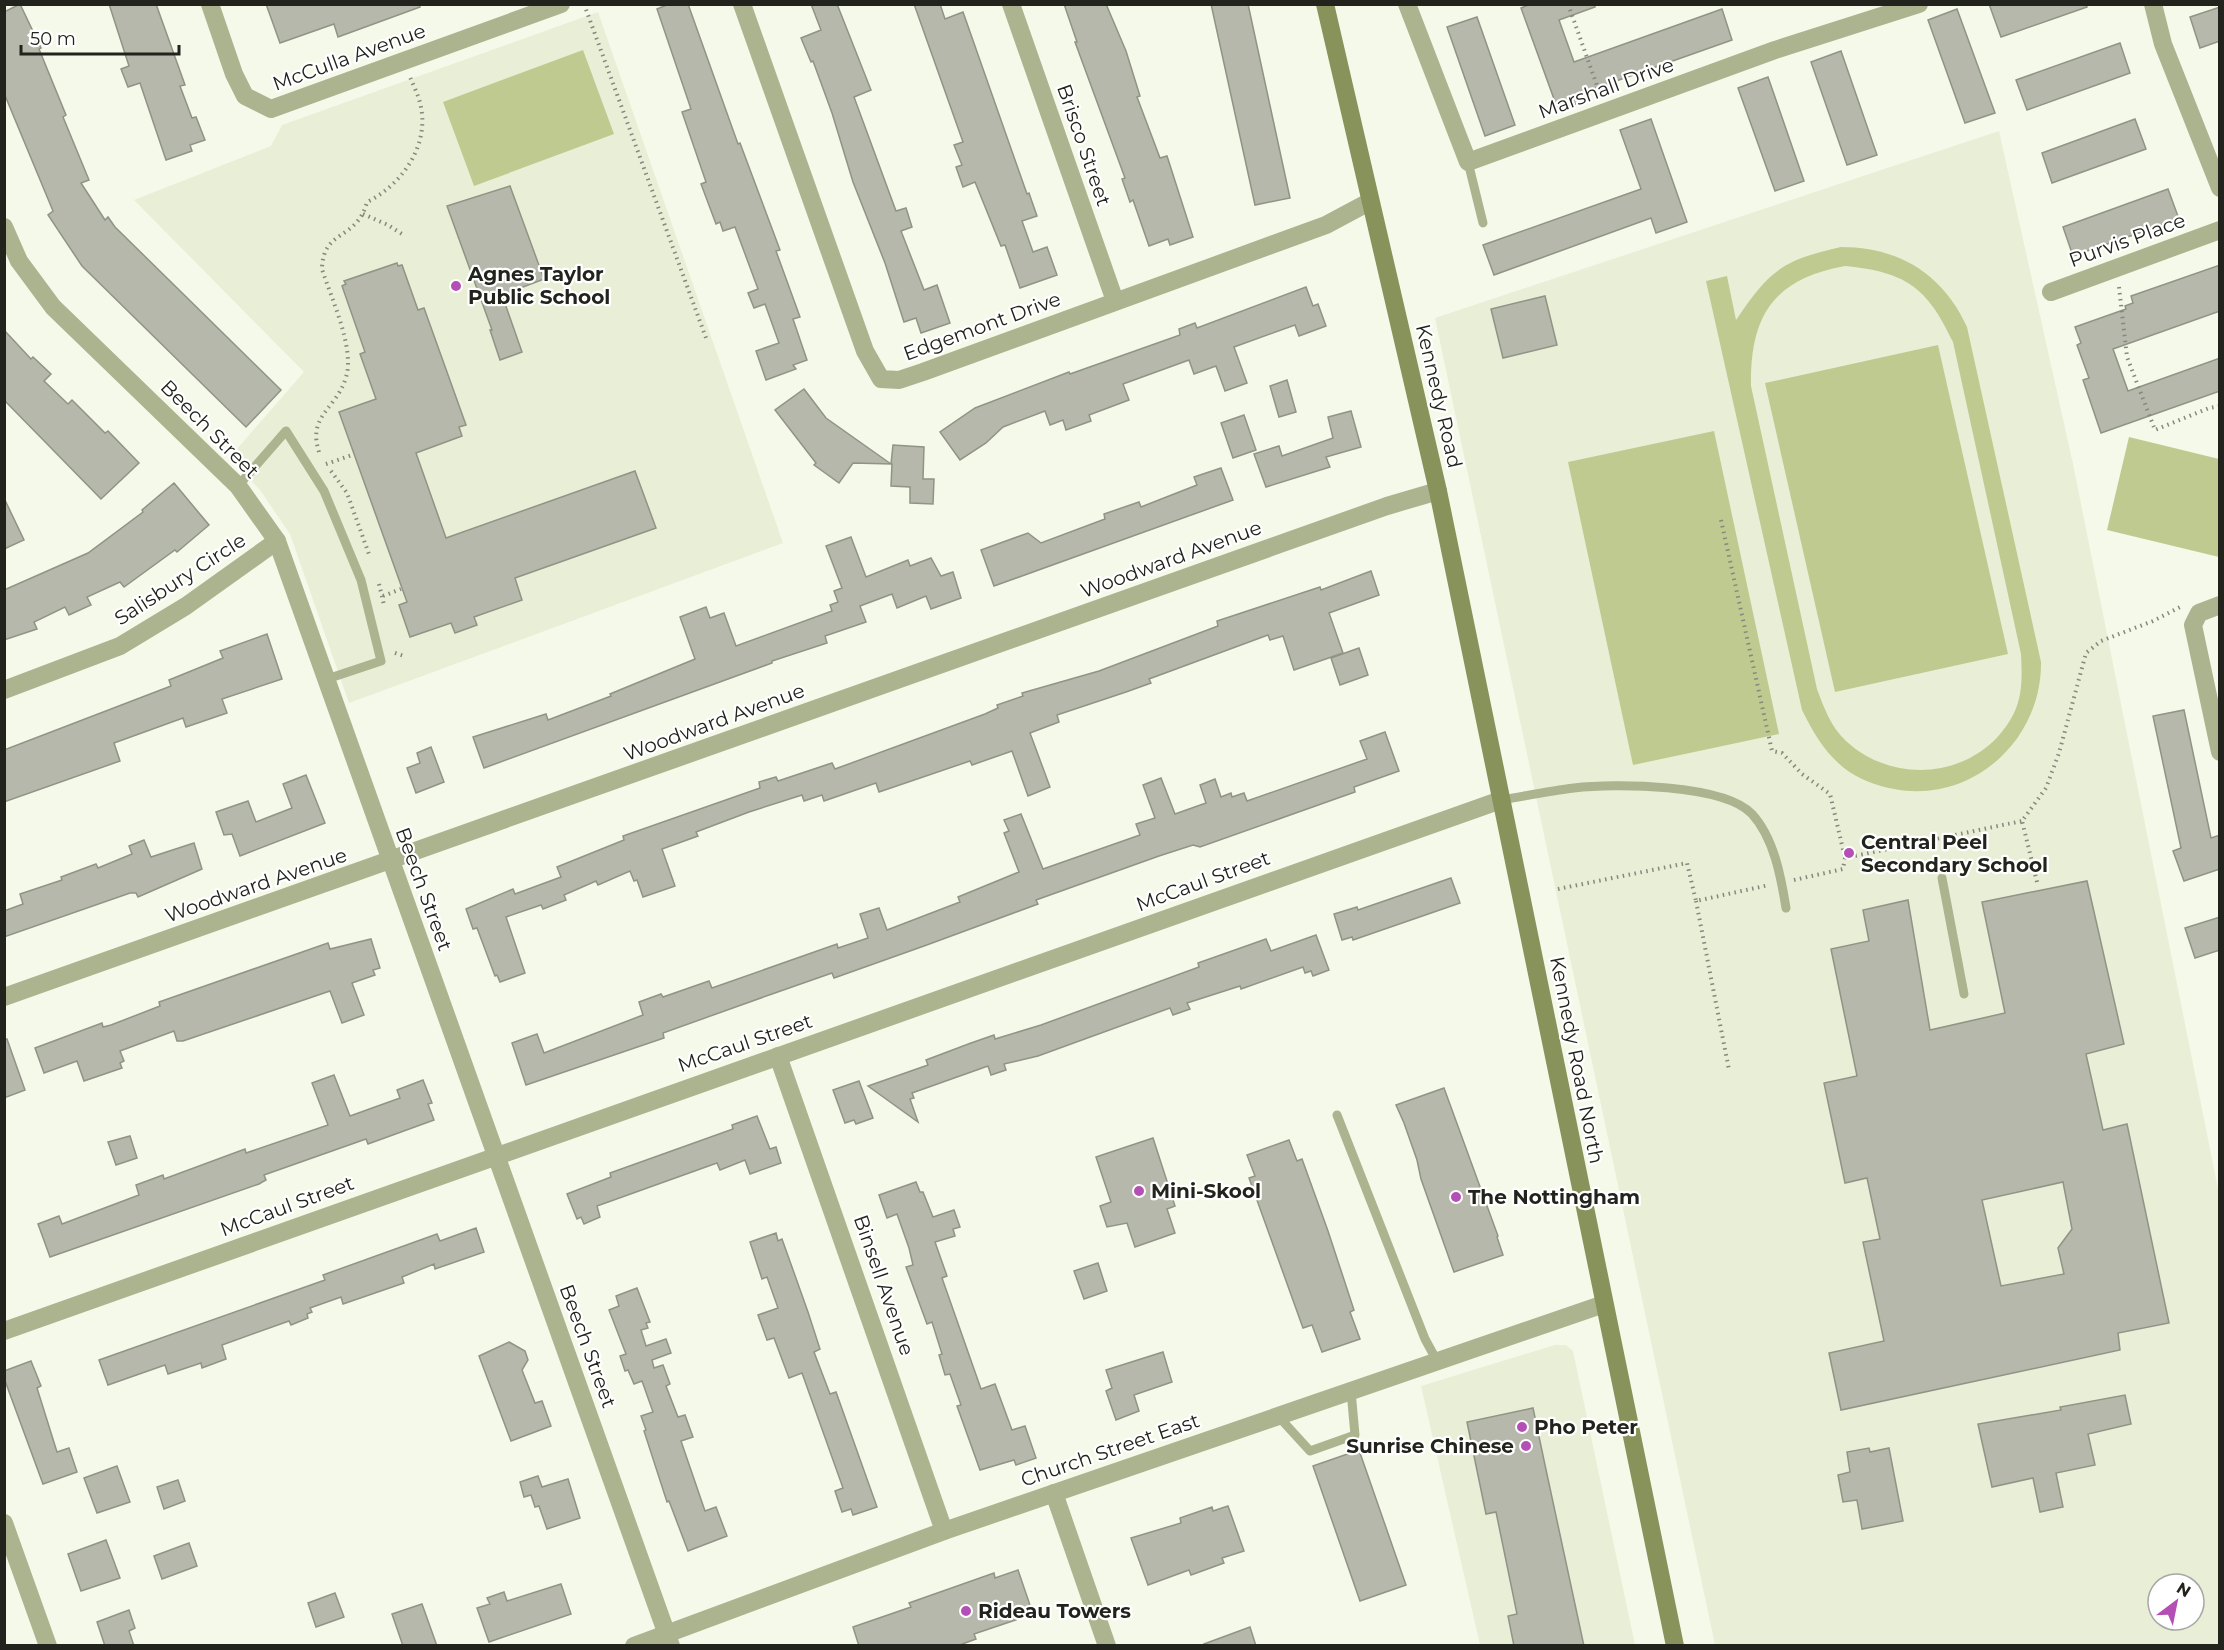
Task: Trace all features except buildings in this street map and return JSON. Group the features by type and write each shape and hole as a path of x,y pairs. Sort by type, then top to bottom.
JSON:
{"main road":[{"name":"Kennedy Road","path":"1325,4 1369,202 1438,491 1501,800"},
{"name":"Kennedy Road North","path":"1501,800 1675,1646"}],"street":[{"name":"McCulla Avenue","path":"210,4 234,74 245,96 271,109 561,4"},
{"name":"Edgemont Drive","path":"742,4 865,351 881,379 899,380 923,372 1326,225 1369,202"},
{"name":"Brisco Street","path":"1011,4 1115,301"},
{"path":"1407,4 1468,162"},
{"name":"Marshall Drive","path":"1468,162 1775,51 1919,4"},
{"path":"2153,4 2163,44 2220,188"},
{"name":"Beech Street","path":"4,227 19,261 53,306 238,486 277,541 669,1640"},
{"name":"Purvis Place","path":"2051,292 2220,230"},
{"name":"Woodward Avenue","path":"4,997 390,862 1387,506 1438,491"},
{"name":"Salisbury Circle","path":"4,690 120,646 186,606 277,541"},
{"path":"2220,605 2199,614 2193,625 2220,752"},
{"name":"McCaul Street","path":"4,1331 1501,800"},
{"name":"Binsell Avenue","path":"778,1056 944,1531"},
{"name":"Church Street East","path":"634,1646 669,1640 944,1531 1604,1304"},
{"path":"1054,1493 1107,1646"},
{"path":"4,1523 48,1646"}],"lane":[{"path":"1468,162 1483,223"},
{"path":"238,486 286,431 328,501 361,580 381,661 327,679"},
{"path":"1501,800 1603,786 1697,790 1727,798 1751,812 1763,829 1782,882 1786,908"},
{"path":"1942,878 1964,994"},
{"path":"1337,1116 1420,1328 1437,1361"},
{"path":"1278,1416 1310,1451 1355,1435 1352,1391"}],"path":[{"path":"584,4 706,338"},
{"path":"1568,4 1606,112"},
{"path":"373,565 347,493 318,452 315,430 319,419 340,391 347,376 348,351 322,269 322,258 334,238 356,225 367,202 382,194 401,177 415,155 422,130 420,104 404,62"},
{"path":"363,214 402,234"},
{"path":"2115,269 2121,298 2127,357 2155,430 2209,408 2220,406"},
{"path":"326,464 352,455"},
{"path":"1721,520 1772,751 1782,753 1802,774 1830,794 1845,858"},
{"path":"376,576 384,596 384,607"},
{"path":"384,596 401,589"},
{"path":"2037,882 2022,821 2046,788 2059,753 2086,653 2101,641 2153,621 2189,601 2199,614"},
{"path":"392,650 397,656 404,656"},
{"path":"1696,901 1729,1070"}],"shaded area":[{"name":"Agnes Taylor Public School","path":"598,12 783,543 349,703 290,534 260,490 229,458 304,372 134,200 271,146 282,125"},
{"name":"Central Peel Secondary School","path":"1999,131 2073,464 2219,1194 2219,1645 1715,1645 1435,318"},
{"path":"1555,1345 1566,1345 1573,1351 1635,1645 1480,1645 1421,1386"}],"green space":[{"path":"583,50 614,134 474,186 443,102"},
{"path":"1841,247 1862,248 1900,258 1932,278 1957,308 1967,327 2041,662 2038,690 2029,717 2015,740 1997,760 1975,776 1950,786 1923,791 1894,789 1861,779 1844,768 1825,748 1802,710 1706,281 1727,276 1736,320 1758,290 1779,270 1804,257","holes":["1845,266 1899,278 1923,295 1934,308 1953,342 2021,654 2022,676 2019,699 2014,713 2000,735 1981,751 1960,762 1937,769 1913,770 1889,765 1867,756 1846,741 1836,730 1829,717 1817,689 1751,386 1755,339 1771,304 1800,280 1821,272"]},
{"path":"1938,345 2008,654 1835,692 1765,383"},
{"path":"1714,431 1779,734 1633,765 1568,462"},
{"path":"2129,437 2219,459 2219,557 2107,530"}],"place":[{"name":"Agnes Taylor Public School","path":"456,286"},
{"name":"Central Peel Secondary School","path":"1849,853"},
{"name":"Mini-Skool","path":"1139,1191"},
{"name":"The Nottingham","path":"1456,1197"},
{"name":"Pho Peter","path":"1522,1427"},
{"name":"Sunrise Chinese","path":"1526,1446"},
{"name":"Rideau Towers","path":"966,1611"}]}
